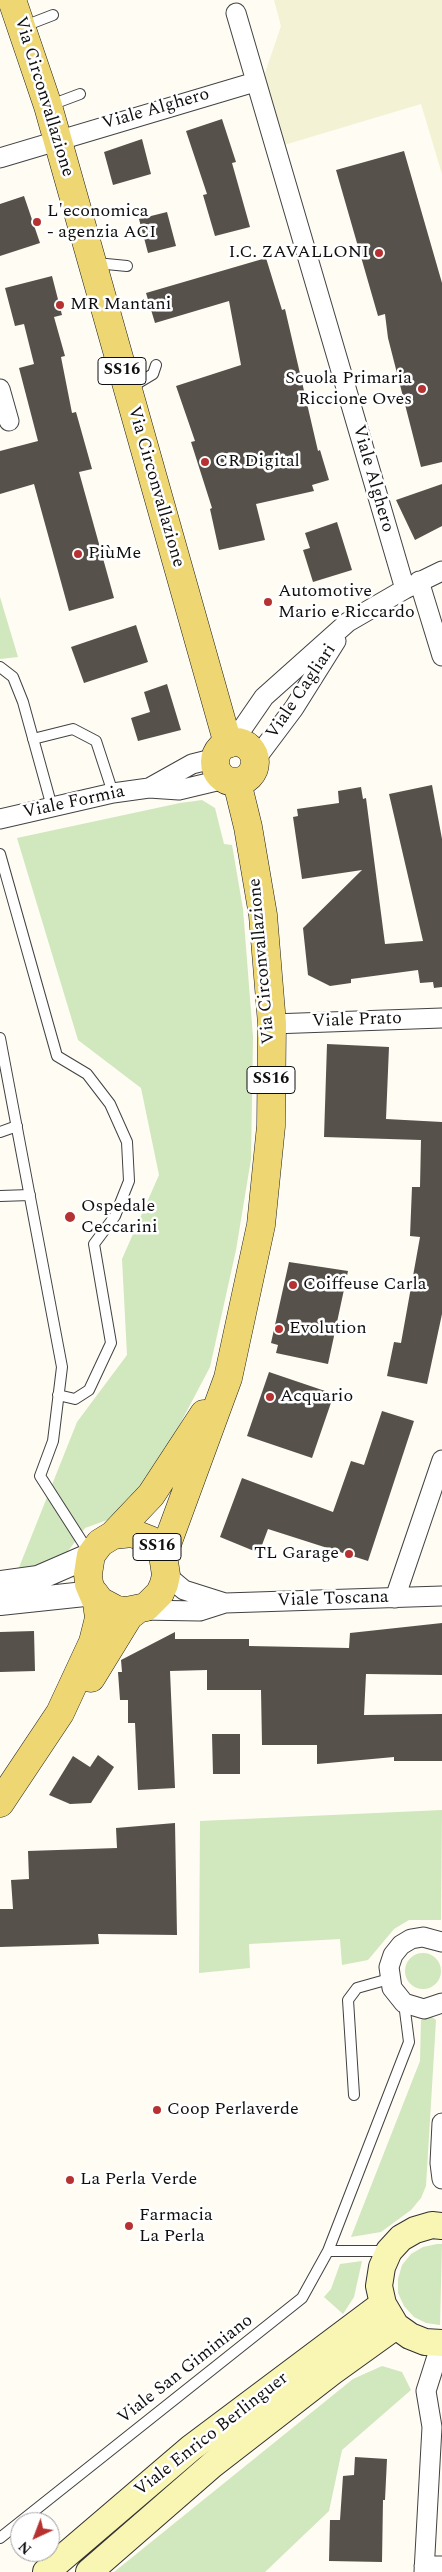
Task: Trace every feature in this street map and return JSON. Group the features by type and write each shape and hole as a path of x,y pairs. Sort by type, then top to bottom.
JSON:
{"main road":[{"name":"Via Circonvallazione","path":"12,0 58,140 128,390 228,761 248,827 263,915 272,1024 271,1126 261,1225 228,1378 164,1565 160,1593 146,1606 129,1616 90,1679 60,1712"},
{"path":"228,761 244,781 253,772 255,760"},
{"name":"Via Circonvallazione","path":"0,1803 60,1712 93,1642 99,1618 88,1574 91,1555 100,1543 113,1535 151,1495 228,1378"},
{"name":"SS16","path":"113,1535 132,1533 141,1536 157,1547 164,1565"},
{"path":"94,1593 108,1606 117,1610 137,1610"},
{"path":"442,2226 415,2230 401,2238 389,2251 382,2267 379,2286 383,2304 396,2326 410,2336 425,2342 442,2344"},
{"name":"Viale Enrico Berlinguer","path":"46,2572 191,2448 383,2304"},
{"name":"Viale Enrico Berlinguer","path":"89,2572 212,2465 339,2367 396,2326"}],"street":[{"name":"Viale Alghero","path":"236,13 255,82 412,585 442,656"},
{"name":"Viale Alghero","path":"0,158 255,82"},
{"path":"0,389 10,422"},
{"name":"Viale Cagliari","path":"228,761 264,697 348,622 412,585 442,571"},
{"name":"Viale Cagliari","path":"255,760 294,708 348,622"},
{"name":"Viale Formia","path":"0,819 113,793 149,788 192,764 228,761"},
{"name":"Viale Prato","path":"272,1024 442,1018"},
{"path":"395,1598 442,1460"},
{"path":"0,1583 38,1578 91,1555"},
{"name":"Viale Toscana","path":"164,1565 184,1590 224,1602 442,1596"},
{"path":"0,1603 94,1593"},
{"name":"Viale Toscana","path":"137,1610 200,1611 224,1602"},
{"path":"442,1942 423,1936 411,1939 401,1945 393,1955 389,1967 389,1979 397,1996 404,2002 424,2009 442,2004"},
{"path":"441,2169 442,2123"},
{"path":"430,2568 436,2420 426,2391 442,2344"}],"lane":[{"path":"22,27 53,15"},
{"path":"48,106 80,94"},
{"path":"92,262 127,266"},
{"path":"128,390 153,374 156,365"},
{"path":"0,668 12,677 23,702 52,807"},
{"path":"33,739 73,729 96,741 113,793"},
{"path":"0,854 57,1056 87,1074 110,1104 127,1142 129,1181 115,1216 94,1244 112,1343 89,1390 75,1399 58,1395"},
{"path":"0,1038 62,1367 53,1441 40,1476 91,1555"},
{"path":"0,1132 17,1126"},
{"path":"0,1196 30,1196"},
{"path":"354,2095 348,2000 357,1988 389,1979"},
{"name":"Viale San Giminiano","path":"0,2538 302,2298 328,2251 410,2042 404,2002"},
{"path":"328,2251 389,2251"}],"green space":[{"path":"274,0 442,0 442,174 421,104 284,145 264,76 281,26"},
{"path":"0,597 18,657 0,659"},
{"path":"202,800 215,808 224,844 232,845 243,909 253,1037 251,1159 236,1250 210,1367 141,1498 121,1515 85,1528 66,1554 35,1569 18,1570 77,1422 127,1355 122,1259 159,1175 141,1088 78,1040 17,838"},
{"path":"442,1810 441,1920 409,1920 394,1929 368,1960 342,1965 340,1939 249,1944 250,1968 199,1973 200,1821"},
{"path":"423,1953 430,1954 436,1958 440,1964 440,1978 436,1984 430,1988 423,1989 416,1988 410,1984 406,1978 405,1971 406,1964 410,1958 416,1954"},
{"path":"429,2015 436,2020 426,2186 421,2198 411,2210 381,2232 351,2237 420,2061 421,2020"},
{"path":"442,2244 440,2325 426,2323 414,2317 404,2306 398,2293 398,2279 402,2265 411,2254 423,2247"},
{"path":"362,2261 354,2297 343,2314 324,2297 331,2289 340,2264"},
{"path":"382,2366 402,2372 411,2390 342,2450 329,2511 265,2572 114,2572 353,2379"}],"building":[{"path":"222,119 236,162 232,163 250,227 215,236 203,195 207,194 186,131"},
{"path":"142,139 151,174 113,185 104,152"},
{"path":"404,151 442,283 442,462 421,467 388,338 385,314 378,316 336,170"},
{"path":"24,196 40,243 0,256 0,204"},
{"path":"167,212 176,246 148,253 139,219"},
{"path":"266,258 282,310 285,309 318,451 320,450 329,480 312,485 314,491 256,504 265,540 219,550 210,509 212,508 191,442 195,441 176,386 241,365 229,301 155,323 146,293"},
{"path":"52,276 62,315 54,317 65,356 61,357 72,413 76,412 92,469 79,472 114,598 69,611 34,484 0,494 0,451 38,441 19,368 34,364 24,324 15,326 5,288"},
{"path":"442,484 442,526 415,540 396,500"},
{"path":"337,522 352,570 313,582 303,550 310,548 305,533"},
{"path":"136,625 148,662 84,683 71,647"},
{"path":"167,684 181,730 138,741 131,718 150,712 144,692"},
{"path":"432,785 442,839 442,987 434,988 433,982 420,983 418,970 351,979 351,983 330,986 308,975 303,928 362,870 302,879 293,817 298,816 297,809 339,803 338,791 361,787 363,799 366,798 385,944 423,941 389,794"},
{"path":"327,1044 389,1047 386,1119 442,1122 442,1314 427,1384 387,1376 394,1342 401,1343 420,1237 410,1236 412,1187 420,1187 421,1140 324,1137"},
{"path":"289,1262 348,1271 328,1364 276,1353 278,1345 271,1343"},
{"path":"269,1372 334,1394 312,1458 247,1436"},
{"path":"382,1411 414,1421 368,1561 268,1529 259,1553 220,1537 242,1478 333,1512 351,1461 364,1465"},
{"path":"442,1623 442,1675 366,1674 364,1715 442,1714 442,1761 394,1761 394,1757 317,1764 317,1745 262,1745 261,1690 207,1690 207,1670 170,1671 175,1788 138,1790 135,1723 128,1723 128,1700 120,1700 118,1672 122,1672 121,1660 175,1632 175,1639 249,1639 249,1646 349,1648 350,1633"},
{"path":"34,1631 35,1671 0,1672 0,1632"},
{"path":"212,1734 240,1734 240,1774 213,1774"},
{"path":"98,1755 114,1767 91,1803 70,1804 49,1795 73,1756 90,1767"},
{"path":"175,1823 177,1935 98,1934 99,1944 0,1947 0,1909 13,1909 11,1880 29,1879 28,1851 117,1848 116,1828"},
{"path":"355,2457 387,2459 385,2500 383,2500 382,2562 329,2561 330,2520 340,2520 343,2476 354,2475"}],"place":[{"name":"L'economica - agenzia ACI","path":"37,222"},
{"name":"I.C. ZAVALLONI","path":"379,253"},
{"name":"MR Mantani","path":"60,305"},
{"name":"Scuola Primaria Riccione Oves","path":"422,389"},
{"name":"CR Digital","path":"205,462"},
{"name":"PiùMe","path":"78,554"},
{"name":"Automotive Mario e Riccardo","path":"268,602"},
{"name":"Ospedale Ceccarini","path":"70,1217"},
{"name":"Coiffeuse Carla","path":"293,1285"},
{"name":"Evolution","path":"279,1329"},
{"name":"Acquario","path":"270,1397"},
{"name":"TL Garage","path":"349,1554"},
{"name":"Coop Perlaverde","path":"157,2110"},
{"name":"La Perla Verde","path":"70,2180"},
{"name":"Farmacia La Perla","path":"129,2226"}]}
